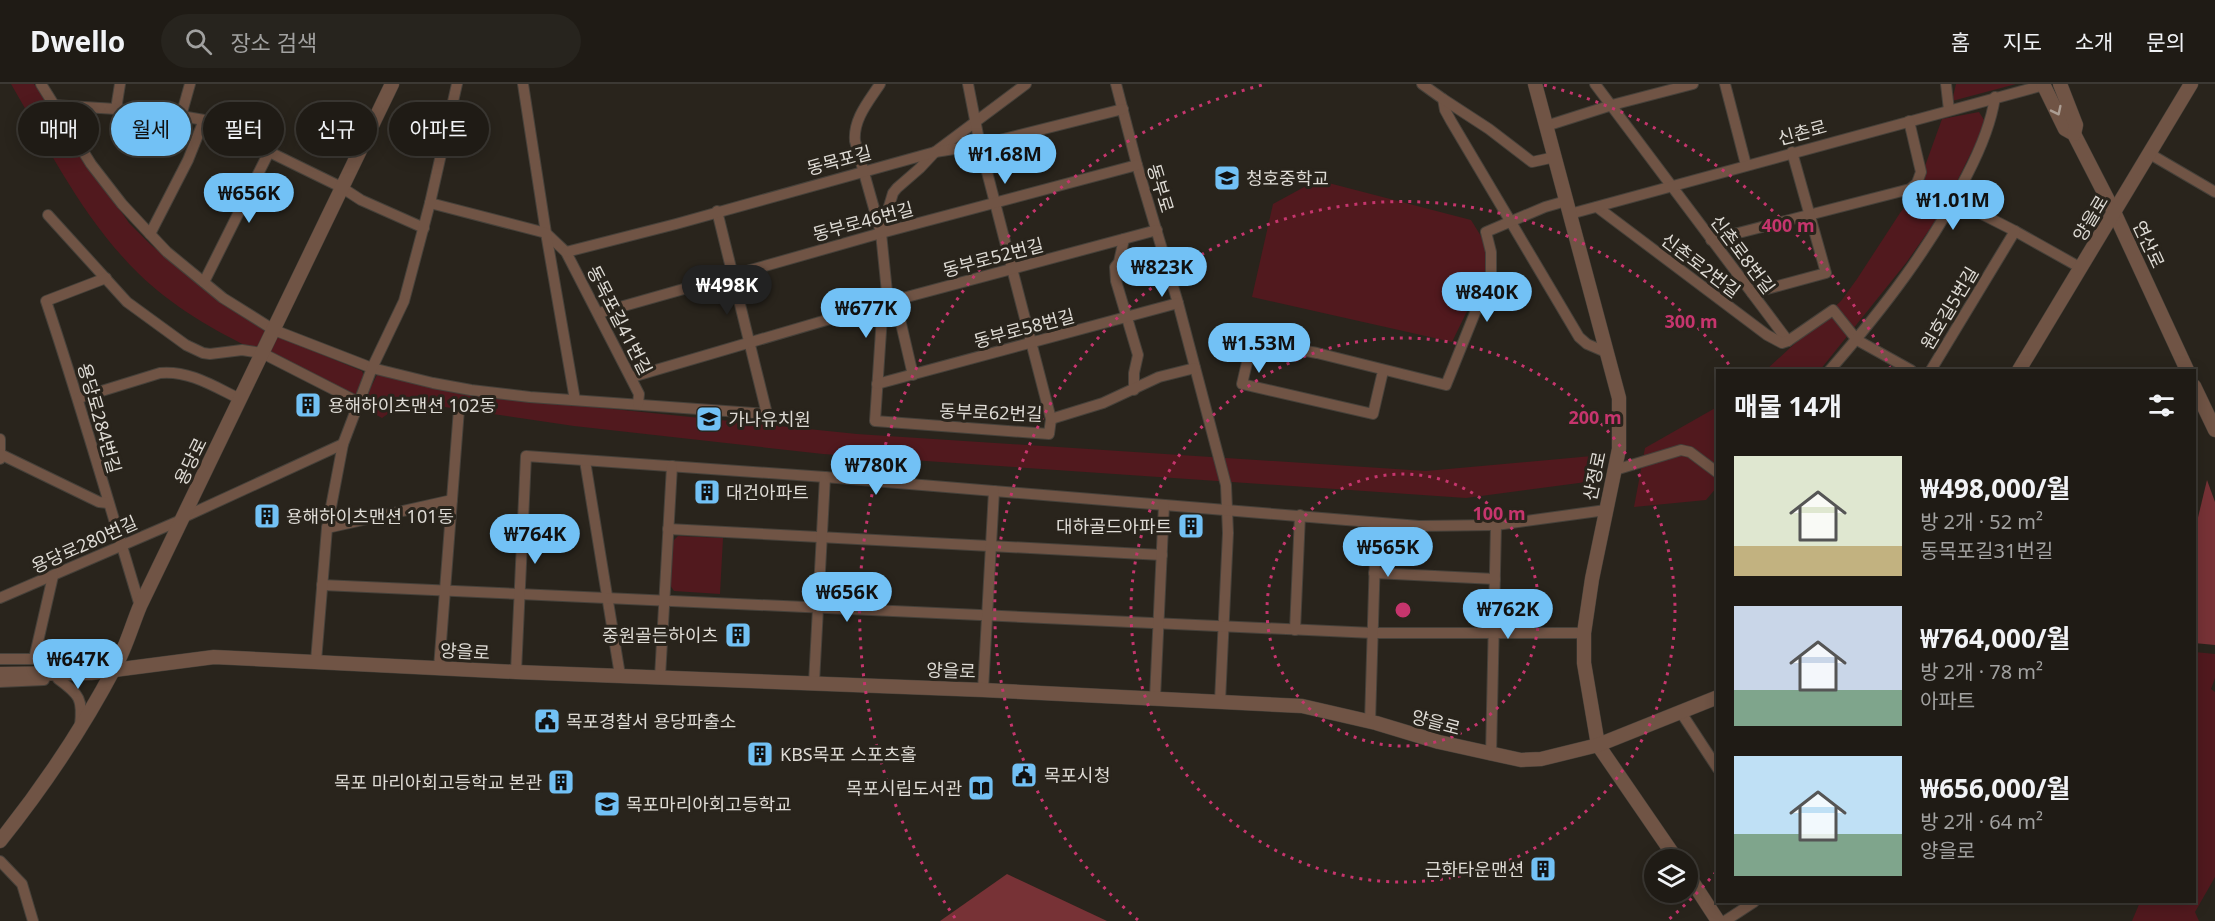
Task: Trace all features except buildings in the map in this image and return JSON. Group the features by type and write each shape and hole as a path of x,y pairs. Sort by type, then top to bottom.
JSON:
{"street":[{"path":"41,84 51,102"},
{"path":"117,102 120,84"},
{"path":"185,102 190,84"},
{"name":"용당로","path":"0,841 33,800 79,733 115,667 140,606 181,519 392,84"},
{"path":"316,661 327,528 343,444 372,368 404,301 424,228 457,84"},
{"path":"523,84 575,400"},
{"path":"878,384 882,316 888,302 881,233 855,141 856,128 864,108 880,84"},
{"path":"968,84 980,145 1051,419"},
{"path":"881,233 893,193 935,152 1026,84"},
{"name":"동부로","path":"1116,84 1224,474 1227,510 1225,626 1220,701"},
{"name":"산정로","path":"1535,84 1616,382 1620,412 1619,449 1592,579 1584,633 1584,663 1598,745 1669,849"},
{"name":"신촌로8번길","path":"1595,84 1670,187 1788,341"},
{"path":"1546,126 1612,105 1693,84"},
{"path":"1725,84 1746,165"},
{"path":"1946,84 1949,110"},
{"name":"신촌로","path":"1383,371 1446,386 1491,273 1491,252 1486,232 1511,221 1545,207 1597,207 2044,84"},
{"name":"연산로","path":"2044,84 2066,129 2074,134 2114,212 2187,369"},
{"name":"연산로","path":"2060,84 2076,125 2074,134"},
{"name":"양을로","path":"2020,369 2191,84"},
{"path":"1424,85 1489,129 1532,162 1555,157"},
{"path":"1831,369 1857,340 1931,239 1954,200 1989,126 1995,97"},
{"path":"1443,99 1445,110 1451,121 1579,337 1587,344 1608,353"},
{"name":"동목포길","path":"566,252 935,152 980,145 1123,109"},
{"path":"1711,240 1910,189 1917,183 1921,172 1909,121"},
{"path":"150,234 188,160 203,122"},
{"path":"1752,293 1826,273 1792,152"},
{"path":"2150,154 2215,192"},
{"path":"86,156 122,204 150,234 223,298 274,330 372,368 471,390 767,414 717,211"},
{"path":"204,282 267,156"},
{"path":"277,156 341,187 361,200 424,228"},
{"name":"동부로46번길","path":"599,313 881,233 1137,165"},
{"path":"1954,200 2081,268"},
{"path":"430,203 546,233"},
{"name":"신촌로2번길","path":"1597,207 1767,335 1778,342 1788,341"},
{"path":"48,215 127,302 194,349 210,354 242,350 262,353 358,402"},
{"name":"동부로52번길","path":"632,377 888,302 1157,230"},
{"name":"원호길5번길","path":"1932,369 2015,231"},
{"name":"동목포길41번길","path":"546,233 566,252 599,313 632,377 639,394 638,404"},
{"path":"1125,239 1119,262 1115,267 1116,281 1138,355 1134,373 1134,390"},
{"name":"용당로284번길","path":"106,278 46,301 79,398 140,606"},
{"path":"888,302 899,315 913,375"},
{"name":"동부로58번길","path":"878,384 1178,303"},
{"path":"1788,341 1833,310 1857,340 1909,369"},
{"path":"1252,341 1317,353 1383,371 1373,414 1242,384 1252,341"},
{"name":"동부로62번길","path":"878,384 875,421 1049,434 1051,419 1103,403 1160,377 1195,368"},
{"path":"79,398 170,372 182,373 240,399"},
{"path":"2196,390 2215,430"},
{"path":"439,668 459,409"},
{"path":"0,439 1,456 99,502 108,503"},
{"name":"용당로280번길","path":"0,598 181,519 343,444"},
{"path":"1615,470 1681,450 1690,452 1716,472"},
{"path":"516,672 526,456 825,477 1419,526 1496,525 1606,510"},
{"path":"585,461 620,675"},
{"path":"660,676 672,466"},
{"path":"814,683 825,477"},
{"path":"983,690 994,491"},
{"path":"327,528 452,500"},
{"path":"1155,698 1164,505"},
{"path":"1295,630 1300,515"},
{"path":"1370,722 1376,523"},
{"path":"1491,755 1496,525"},
{"path":"668,528 1162,555"},
{"path":"1374,573 1495,579"},
{"path":"34,659 53,576"},
{"path":"322,585 1373,633 1493,635 1584,633"},
{"name":"양을로","path":"0,674 92,669 214,657 1220,701 1302,706 1491,755 1521,760 1541,759 1598,745 1716,697"},
{"path":"0,659 75,659 92,669"},
{"name":"양을로","path":"0,666 92,669"},
{"path":"0,682 58,679 92,669"},
{"path":"58,679 76,692 82,709 79,733"},
{"path":"1680,711 1716,767"},
{"path":"0,861 22,884 33,921"},
{"path":"1698,890 1718,921"},
{"path":"1725,921 1752,903"}],"shaded area":[{"path":"11,84 34,84 46,102 21,102"},
{"path":"1956,84 2016,84 1952,101"},
{"path":"1979,112 1986,123 1941,213 1906,263 1821,369 1767,369 1841,301 1857,279 1925,179 1925,166 1942,119"},
{"path":"52,156 83,156 129,223 151,245 240,315 267,332 362,371 364,376 356,395 214,329 162,294 138,273 100,230"},
{"path":"1317,180 1471,220 1484,241 1488,268 1452,342 1252,297 1273,204"},
{"path":"378,373 497,397 857,434 1426,471 1592,456 1594,481 1466,498 823,454 574,426 438,406 392,411 382,418 364,408 364,401"},
{"path":"1716,408 1716,488 1706,500 1634,507 1645,448"},
{"path":"2207,480 2215,502 2215,645 2196,643 2196,526"},
{"path":"678,536 723,538 720,594 674,591 670,585 673,541"},
{"path":"2196,652 2215,654 2215,678 2211,689 2215,692 2215,877 2195,912 2199,921 2132,921 2140,903 2196,903"},
{"path":"1007,874 1107,921 940,921"}],"place":[{"name":"청호중학교","path":"1227,178"},
{"name":"용해하이츠맨션 102동","path":"308,405"},
{"name":"가나유치원","path":"709,419"},
{"name":"대건아파트","path":"707,492"},
{"name":"용해하이츠맨션 101동","path":"267,516"},
{"name":"대하골드아파트","path":"1191,526"},
{"name":"중원골든하이츠","path":"738,635"},
{"name":"목포경찰서 용당파출소","path":"547,721"},
{"name":"KBS목포 스포츠홀","path":"760,754"},
{"name":"목포시청","path":"1024,775"},
{"name":"목포 마리아회고등학교 본관","path":"561,782"},
{"name":"목포시립도서관","path":"981,788"},
{"name":"목포마리아회고등학교","path":"607,804"},
{"name":"근화타운맨션","path":"1543,869"}]}
